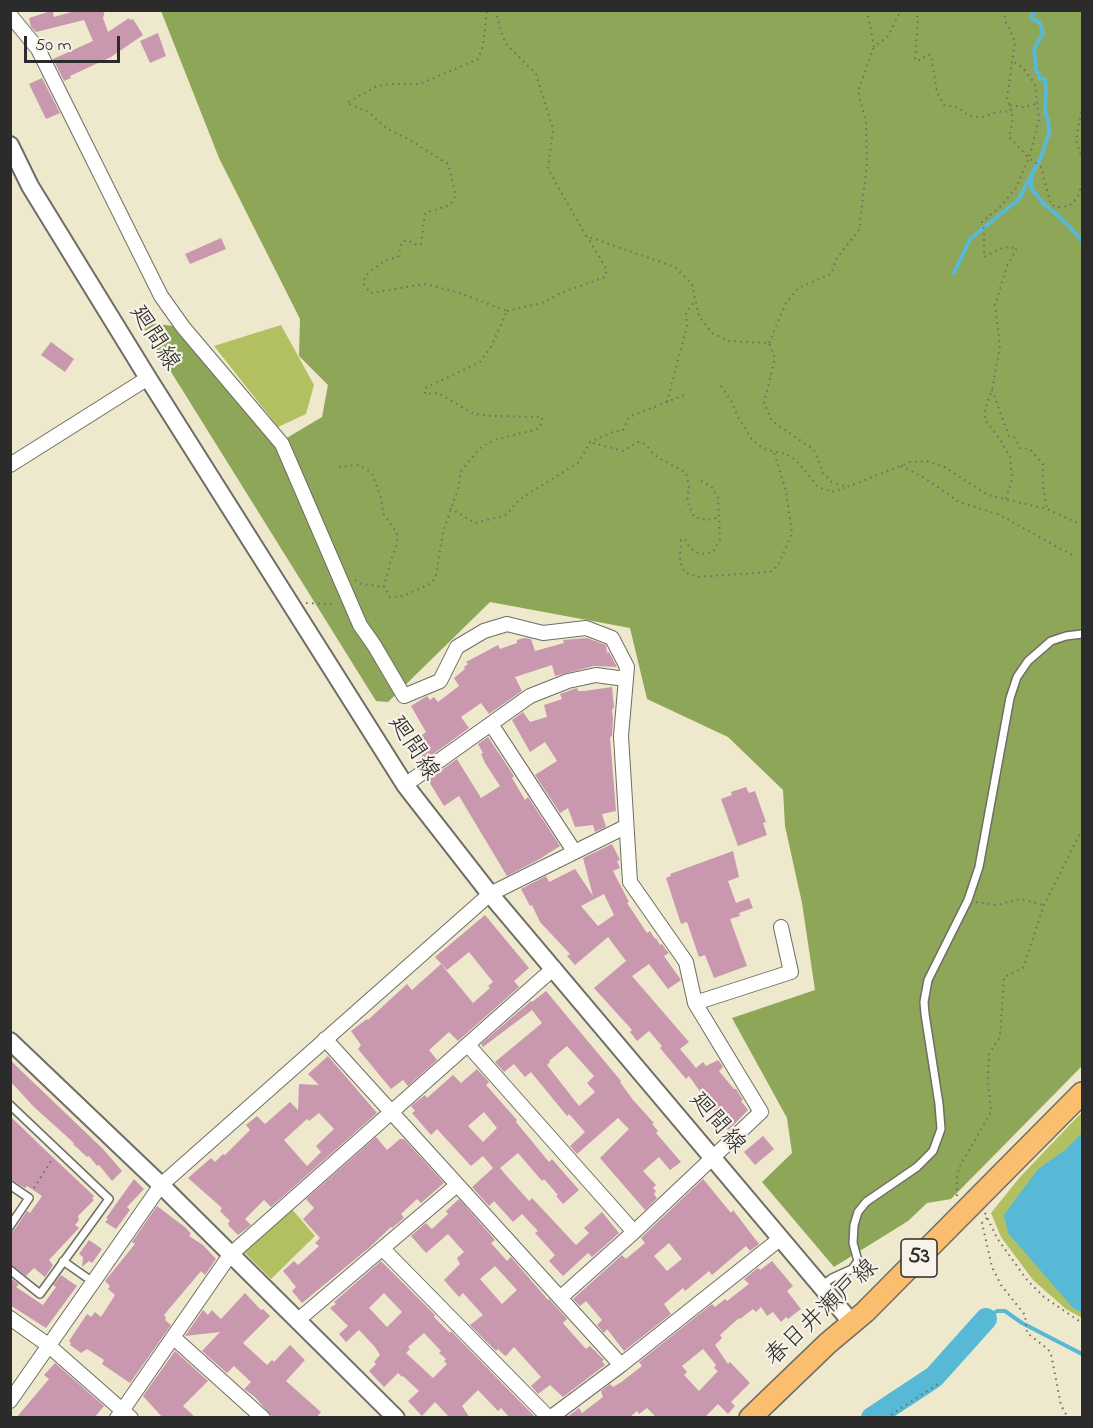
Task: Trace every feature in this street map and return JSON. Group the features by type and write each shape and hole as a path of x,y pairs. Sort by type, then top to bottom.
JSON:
{"main road":[{"name":"春日井瀬戸線","path":"750,1418 975,1211 1083,1093"}],"street":[{"path":"10,15 38,49 161,296 183,327 282,444 360,625 404,696 440,681 458,647 484,631 507,624 543,633 586,628 612,638 627,667 624,679 621,736 630,882 686,962 695,1003 761,1112 634,1232 560,1298"},
{"name":"廻間線","path":"10,145 30,186 148,378 405,785 490,894 852,1323"},
{"path":"10,465 148,378"},
{"path":"405,785 530,696 568,681 596,675 624,679"},
{"path":"491,724 574,851"},
{"path":"10,1401 161,1185 490,894 625,827"},
{"path":"695,1003 791,972 781,927"},
{"path":"10,1318 48,1346 123,1415 230,1255 554,968"},
{"path":"325,1039 621,1365"},
{"path":"10,1041 161,1185 396,1418"},
{"path":"468,1045 634,1232"},
{"path":"298,1320 457,1185"},
{"path":"383,1249 550,1418 621,1365 781,1238"},
{"path":"174,1337 263,1418"}],"lane":[{"path":"821,1286 852,1269 858,1261 853,1243 854,1225 858,1212 866,1202 916,1167 933,1151 941,1129 925,1014 925,993 934,964 968,900 979,867 1010,698 1017,677 1028,661 1051,641 1083,634"},
{"path":"10,1106 109,1198 40,1294 10,1270"},
{"path":"10,1185 29,1198 10,1226"},
{"path":"63,1261 93,1282"}],"path":[{"path":"487,10 483,46 478,59 420,84 377,86 347,103 368,112 386,128 448,164 456,195 450,205 425,213 421,244 417,245 407,240 402,242 398,257 384,261 365,276 364,284 370,293 425,284 457,292 507,311 542,303 561,293 605,277 607,270 548,169 554,129 536,74 505,42 495,10"},
{"path":"847,487 832,482 823,473 814,450 772,422 764,403 775,358 769,343 786,303 798,288 831,274 837,258 859,230 867,154 866,123 858,91 874,47 867,10"},
{"path":"874,47 888,36 901,10"},
{"path":"915,10 918,18 915,60 920,60 928,54 931,56 937,92 944,105 959,108 969,116 983,117 997,112 1012,111"},
{"path":"1004,10 1006,22 1015,42 1008,98 1013,118 1009,137 1033,162 1041,167 1051,205 1068,206 1078,197 1083,183"},
{"path":"1006,499 1012,479 1010,457 985,420 985,409 992,390 1000,346 995,305 1007,266 1017,248 1004,247 984,257 982,222 1000,207 1016,188 1029,158 1039,119 1035,84 1022,67 1013,61"},
{"path":"1010,105 1023,107 1037,104"},
{"path":"1083,105 1076,141 1083,158"},
{"path":"586,236 675,267 692,284 699,317 712,333 729,340 769,343"},
{"path":"667,402 687,326 686,313 695,300"},
{"path":"339,467 359,465 372,473 381,498 383,513 397,533 398,544 384,587 390,597 403,596 432,583 436,575 443,532 458,489 461,471 480,448 494,440 538,429 542,422 542,417 493,417 474,414 438,393 425,394 425,388 480,362 491,347 507,311"},
{"path":"721,386 752,440 764,449 786,454 796,460 818,487 832,492 910,462 926,461 943,466 988,495 1047,509 1083,525"},
{"path":"992,390 1009,436 1014,437 1020,448 1030,448 1043,465 1043,487 1047,509"},
{"path":"450,508 475,523 506,515 520,499 579,462 590,442 623,430 629,417 687,394"},
{"path":"590,442 623,451 638,442 645,444 654,455 686,473 687,501 694,517 708,520 719,517"},
{"path":"701,481 711,486 718,498 720,539 713,552 700,554 690,548 685,539 681,540 680,560 684,572 698,577 770,572 778,566 792,533 786,491 774,452"},
{"path":"901,466 923,477 959,502 998,514 1072,555"},
{"path":"336,567 361,584 384,587"},
{"path":"295,609 307,602 351,604"},
{"path":"1083,830 1044,905 1023,968 1004,976 1000,1036 989,1054 988,1079 991,1112 962,1161 957,1178 959,1202 987,1218 997,1238 1028,1280 1044,1297 1083,1323"},
{"path":"968,900 996,905 1020,899 1044,905"},
{"path":"27,1196 37,1184 46,1166 59,1151"},
{"path":"987,1218 982,1223 992,1267 1000,1285 1025,1316 1027,1333 1051,1354 1061,1406 1068,1418"},
{"path":"886,1418 938,1384"}],"green space":[{"path":"161,11 1082,11 1082,1066 951,1199 927,1203 908,1221 834,1267 762,1182 792,1153 787,1118 732,1018 815,990 802,903 785,826 783,790 728,737 647,699 630,628 490,602 388,702 376,701 140,322 173,326 275,445 322,417 328,385 299,356 300,319 219,158"},
{"path":"281,325 314,385 306,414 278,427 214,346"},
{"path":"1082,1112 1082,1318 1066,1309 1033,1280 1001,1237 991,1213 1020,1177"},
{"path":"291,1208 315,1236 271,1279 243,1251"}],"water":[{"path":"1082,1133 1082,1312 1073,1308 1008,1233 1004,1215 1038,1169 1065,1150"}],"building":[{"path":"78,10 105,10 103,18 108,32 129,18 133,19 143,35 111,57 64,81 53,59 93,41 84,20 36,32 31,27 29,18 51,11 54,17"},
{"path":"158,33 166,56 150,63 140,41"},
{"path":"42,78 60,113 46,119 29,84"},
{"path":"221,238 226,249 190,264 185,254"},
{"path":"51,342 74,359 65,372 41,355"},
{"path":"524,638 531,639 535,651 564,643 563,640 587,638 606,645 607,653 609,652 617,667 594,666 555,676 552,665 515,677 522,691 489,714 481,703 461,717 469,728 425,760 419,756 412,743 426,732 411,706 427,696 430,700 434,697 438,702 459,686 454,678 465,669 464,667 468,664 466,662 498,645 500,649"},
{"path":"612,687 614,708 612,709 612,736 610,737 616,811 602,814 606,827 595,832 593,825 575,827 568,808 560,813 535,775 557,761 545,742 530,752 512,720 523,712 530,722 547,717 544,705 562,699 560,694 577,688 578,691 584,691"},
{"path":"488,737 514,776 512,778 525,800 528,797 560,846 507,876 459,796 444,806 428,780 457,759 481,798 500,786 485,763 478,744"},
{"path":"746,787 749,793 755,791 766,822 763,823 767,835 738,846 721,799 732,795 731,792"},
{"path":"612,844 620,860 617,861 620,868 613,871 629,902 627,903 647,933 650,931 669,953 664,956 681,980 668,989 649,964 632,976 689,1042 680,1049 696,1068 703,1062 706,1066 718,1060 722,1065 719,1071 736,1089 748,1110 728,1131 689,1076 686,1079 649,1031 637,1041 630,1032 632,1030 594,988 626,961 608,937 575,965 567,956 570,954 540,922 532,905 530,906 521,889 546,876 549,882 575,869 593,896 583,858","holes":["604,894 614,915 598,926 581,906"]},
{"path":"733,851 739,877 728,881 736,903 749,898 753,908 730,919 747,966 714,978 705,955 699,957 687,922 681,924 666,878 671,876 670,874"},
{"path":"485,915 529,968 514,981 519,987 458,1041 449,1032 429,1050 437,1060 408,1086 403,1080 391,1089 358,1049 361,1045 351,1031 368,1020 407,984 412,990 441,964 473,1003 490,988 488,986 493,982 469,952 447,970 435,957"},
{"path":"546,991 621,1081 633,1100 654,1123 652,1124 658,1131 656,1133 681,1162 670,1170 659,1157 643,1171 656,1185 653,1188 657,1198 645,1210 600,1158 629,1129 618,1118 577,1154 570,1146 585,1132 569,1114 567,1116 531,1072 525,1077 514,1064 504,1072 495,1062 542,1023 532,1010 483,1047 481,1044","holes":["567,1046 594,1076 587,1083 595,1092 579,1106 547,1065"]},
{"path":"328,1056 377,1113 271,1207 264,1200 245,1219 251,1225 238,1235 229,1226 230,1221 220,1211 222,1208 188,1178 211,1158 215,1162 223,1154 225,1155 250,1130 246,1125 257,1116 265,1124 290,1102 298,1110 299,1084 319,1085 308,1074","holes":["319,1113 334,1129 316,1146 321,1152 307,1166 284,1140 307,1119 309,1121"]},
{"path":"10,1060 103,1149 122,1171 112,1181 99,1165 97,1166 89,1156 87,1157 73,1144 10,1081"},
{"path":"477,1069 489,1082 486,1085 517,1120 516,1122 549,1162 552,1159 579,1190 563,1204 544,1179 542,1181 518,1153 500,1168 529,1201 532,1198 576,1245 589,1233 584,1228 602,1212 619,1233 592,1257 588,1253 563,1276 549,1261 555,1255 535,1233 538,1231 522,1214 513,1222 494,1201 489,1206 472,1187 493,1168 483,1156 471,1166 437,1129 431,1135 412,1113 415,1111 411,1106 425,1095 427,1098 453,1075 461,1083","holes":["484,1112 497,1128 483,1142 468,1126"]},
{"path":"10,1116 94,1196 92,1198 94,1200 78,1216 79,1220 75,1225 79,1228 49,1260 53,1265 45,1277 34,1268 26,1276 10,1264 10,1232 15,1229 27,1211 30,1213 42,1196 10,1179"},
{"path":"763,1136 774,1149 755,1165 744,1152"},
{"path":"376,1137 387,1150 400,1139 404,1139 444,1183 421,1203 417,1199 401,1214 404,1218 302,1303 292,1291 296,1287 283,1271 294,1261 298,1265 319,1246 315,1243 320,1238 303,1219 314,1208 306,1199"},
{"path":"134,1179 144,1189 127,1207 130,1210 116,1229 105,1222 108,1219 106,1218"},
{"path":"703,1179 731,1213 733,1210 759,1244 750,1251 746,1246 712,1275 709,1271 685,1291 683,1288 664,1304 671,1314 624,1351 607,1329 604,1333 597,1325 602,1320 586,1301 580,1306 573,1299 622,1255 626,1259 645,1243 641,1238","holes":["669,1243 682,1259 667,1271 654,1256"]},
{"path":"459,1199 495,1240 491,1243 507,1261 511,1257 567,1319 563,1323 569,1330 586,1349 590,1346 604,1360 602,1361 605,1365 563,1397 550,1385 538,1394 531,1386 541,1377 514,1347 506,1356 498,1349 496,1351 470,1325 483,1315 463,1293 459,1297 444,1280 460,1264 457,1258 464,1252 448,1234 426,1253 411,1236 426,1223 432,1229 448,1214 446,1211","holes":["495,1266 517,1290 502,1304 480,1279"]},
{"path":"157,1206 186,1228 191,1234 189,1236 203,1245 216,1259 205,1275 201,1271 164,1315 165,1320 171,1325 130,1383 102,1364 104,1360 87,1349 81,1353 70,1345 69,1341 87,1314 91,1317 95,1312 101,1317 115,1295 108,1289 110,1286 105,1281 135,1244 132,1242"},
{"path":"89,1240 102,1249 92,1263 89,1261 82,1267 83,1257 79,1254"},
{"path":"381,1261 536,1418 510,1418 501,1408 498,1411 478,1390 462,1406 470,1418 450,1418 435,1402 422,1416 408,1401 419,1391 403,1376 398,1373 384,1387 369,1371 376,1364 374,1362 380,1355 359,1330 346,1342 339,1334 348,1326 330,1308 336,1304 334,1302","holes":["384,1293 402,1312 387,1327 369,1308","424,1333 446,1359 444,1361 447,1364 433,1378 406,1353 410,1349 408,1347"]},
{"path":"772,1261 793,1286 787,1291 801,1309 781,1322 773,1312 767,1316 761,1307 756,1312 753,1309 720,1335 722,1338 715,1345 728,1364 730,1362 750,1383 731,1402 735,1406 728,1414 718,1404 704,1418 657,1418 647,1408 639,1414 637,1411 629,1418 566,1418 579,1408 582,1413 603,1397 601,1391 610,1384 613,1387 620,1383 642,1366 639,1362 712,1304 715,1307 725,1299 727,1301 749,1284 744,1279 758,1268 760,1270","holes":["703,1349 716,1365 714,1368 718,1371 699,1391 684,1375 687,1372 682,1366"]},
{"path":"61,1275 77,1286 46,1328 10,1305 10,1278 19,1284 16,1287 43,1305 56,1287 53,1285"},
{"path":"245,1293 270,1316 243,1343 267,1365 272,1360 274,1362 290,1345 305,1360 286,1381 321,1412 316,1418 273,1418 255,1397 244,1389 251,1382 234,1366 227,1373 202,1351 220,1332 185,1336 203,1310 208,1315 212,1310 221,1319"},
{"path":"175,1351 208,1381 183,1406 196,1418 163,1418 143,1396"},
{"path":"55,1363 104,1406 94,1418 16,1418 49,1379 44,1375"}],"waterway":[{"path":"954,273 970,239 1019,199 1041,157 1049,133 1048,119 1045,114 1045,80 1039,78 1035,69 1034,49 1043,33 1040,23 1031,18 1035,10"},
{"path":"1031,179 1032,189 1042,202 1082,241"},
{"path":"986,1319 997,1311 1005,1311 1022,1323 1082,1354"},
{"path":"872,1418 934,1377 986,1319"}]}
